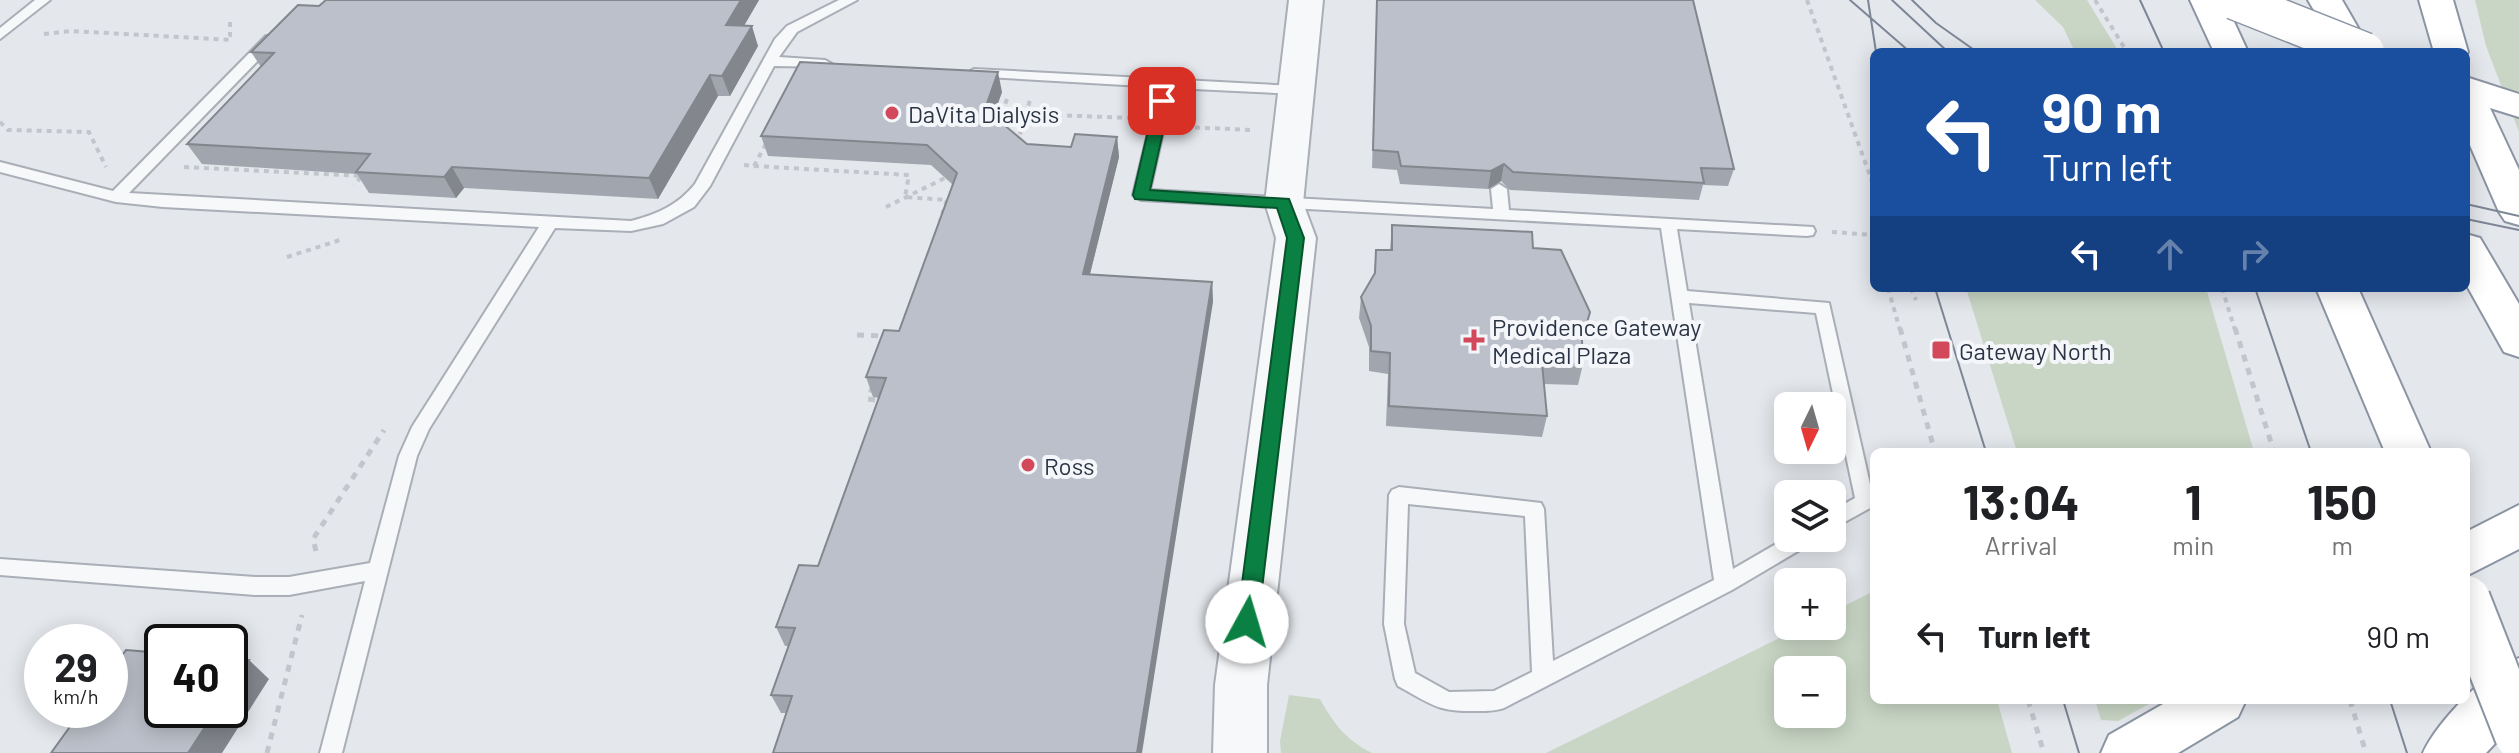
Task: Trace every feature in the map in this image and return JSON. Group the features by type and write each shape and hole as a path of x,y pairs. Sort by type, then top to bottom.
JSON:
{"highway":[{"path":"2195,0 2223,20 2347,48"},
{"path":"2325,0 2353,48"},
{"path":"2436,0 2450,48"},
{"path":"2470,89 2519,106"},
{"path":"2470,104 2519,212"},
{"path":"2470,255 2519,341"},
{"path":"2339,292 2402,437"},
{"path":"2470,554 2519,525"},
{"path":"2470,610 2519,735"},
{"path":"2450,753 2519,682"},
{"path":"2128,753 2212,704"}],"street":[{"path":"1240,753 1241,685 1249,607 1296,238 1284,203 1306,0"}],"lane":[{"path":"0,35 43,0"},
{"path":"0,167 116,197 631,226 675,213 702,186 770,61 792,29 850,0"},
{"path":"116,197 278,32"},
{"path":"770,61 840,65"},
{"path":"961,72 1295,90"},
{"path":"1167,83 1141,195 1807,231"},
{"path":"1499,189 1502,215"},
{"path":"331,753 408,456 421,427 550,222"},
{"path":"1668,224 1725,584"},
{"path":"1679,296 1823,307 1865,501 1846,513"},
{"path":"1543,677 1534,509 1399,495 1394,624 1406,679 1447,702 1496,701 1543,677 1725,584 1779,552"},
{"path":"0,567 255,586 289,586 380,570"}],"path":[{"path":"1807,0 1870,176"},
{"path":"2095,0 2125,48"},
{"path":"32,35 71,31 243,41 278,32"},
{"path":"1011,147 1018,144 1038,76"},
{"path":"1010,91 1002,113 1026,114"},
{"path":"0,122 8,130 89,132 109,172"},
{"path":"754,166 909,175 905,197"},
{"path":"886,207 945,178"},
{"path":"905,197 947,200 937,230"},
{"path":"1807,231 1870,235"},
{"path":"1889,292 1934,448"},
{"path":"1913,292 1916,300"},
{"path":"2223,292 2273,448"},
{"path":"857,335 890,336"},
{"path":"874,383 868,399 882,400 879,410"},
{"path":"2029,704 2044,753"},
{"path":"2351,704 2366,753"}],"green space":[{"path":"2035,0 2087,0 2117,48 2073,48 2063,27"},
{"path":"2475,0 2519,0 2519,132 2486,46"},
{"path":"1967,292 2207,292 2253,448 2016,448"},
{"path":"1870,593 1870,704 1998,704 2012,753 1546,753 1776,640 1846,640 1846,605"},
{"path":"1289,695 1320,699 1342,730 1355,743 1372,753 1281,753 1280,741"},
{"path":"2096,704 2149,704 2118,721 2101,720"}],"building":[{"path":"326,0 741,0 726,25 752,26 722,76 710,75 649,178 452,167 444,177 356,172 370,154 187,144 274,53 251,52 298,5 319,6"},
{"path":"1377,0 1693,0 1734,169 1701,168 1704,183 1513,172 1504,164 1491,171 1401,166 1398,152 1373,150"},
{"path":"800,62 998,72 985,109 1027,144 1071,147 1075,134 1117,137 1083,274 1212,282 1137,753 773,753 792,696 771,695 795,628 776,627 799,565 818,566 886,378 866,377 884,330 899,331 957,173 927,145 761,136"},
{"name":"Providence Gateway Medical Plaza","path":"1392,225 1532,232 1533,248 1561,250 1590,312 1582,340 1583,364 1542,363 1547,416 1389,406 1390,353 1371,351 1371,326 1361,297 1375,273 1376,250 1392,250"},
{"path":"128,650 144,652 144,728 204,728 188,753 51,753 69,728 128,728"}],"tram line":[{"path":"1850,0 1871,18"},
{"path":"1868,0 1871,18"},
{"path":"1892,0 1944,48"},
{"path":"1912,0 1936,23 1971,48"},
{"path":"2140,0 2162,48"},
{"path":"1871,18 1905,48"},
{"path":"1871,18 1875,48"},
{"path":"2470,205 2519,216"},
{"path":"2470,220 2519,230"},
{"path":"1936,292 1985,448"},
{"path":"2256,292 2310,448"},
{"path":"2064,704 2079,753"},
{"path":"2391,704 2407,753"}],"place":[{"name":"DaVita Dialysis","path":"892,113"},
{"name":"Providence Gateway Medical Plaza","path":"1474,340"},
{"name":"Gateway North","path":"1941,350"},
{"name":"Ross","path":"1028,465"}],"route":[{"path":"1162,101 1141,195 1284,203 1296,238 1247,622"}]}
